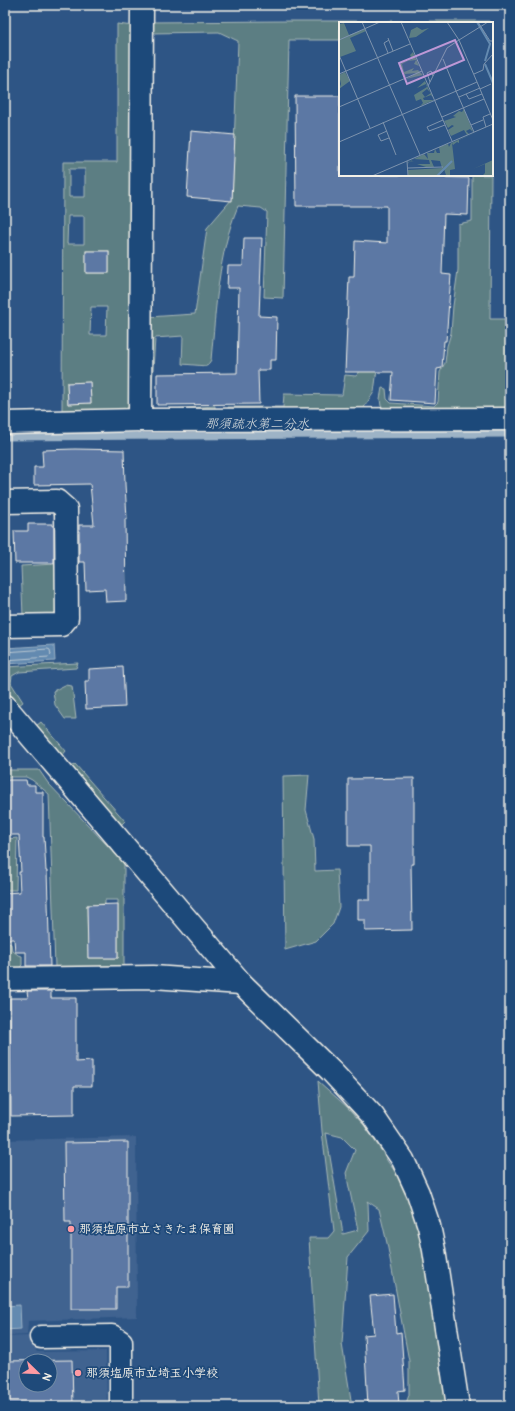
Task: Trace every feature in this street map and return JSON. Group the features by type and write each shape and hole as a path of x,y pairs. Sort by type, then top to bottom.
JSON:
{"street":[{"path":"140,420 142,5"},
{"path":"5,423 140,420 510,418"},
{"path":"5,502 57,501 66,509 67,618 61,625 5,626"},
{"path":"5,706 241,983 331,1071 373,1116 403,1160 418,1193 429,1226 458,1406"},
{"path":"5,979 153,978 241,983"},
{"path":"41,1337 112,1336 121,1342 121,1406"}],"shaded area":[{"name":"那須塩原市立さきたま保育園","path":"136,1137 137,1317 28,1321 27,1335 5,1336 5,1140"},
{"name":"那須塩原市立埼玉小学校","path":"28,1336 37,1352 106,1351 107,1406 5,1406 5,1337"}],"green space":[{"path":"489,21 490,22 339,22 339,40 289,40 283,298 264,297 267,212 261,208 238,206 231,224 222,262 216,301 211,360 207,366 182,364 183,336 155,338 151,402 152,407 156,410 148,410 148,317 195,314 207,228 232,199 238,41 219,32 150,33 149,22"},
{"path":"117,24 133,26 134,403 127,411 62,410 63,162 117,162","holes":["69,169 85,169 85,197 69,197","68,216 84,216 84,244 67,244","86,251 109,251 109,273 86,273","91,307 107,307 106,335 90,335","90,382 91,403 68,404 67,383"]},
{"path":"472,176 491,176 490,319 510,319 510,408 388,410 381,406 380,399 382,388 386,389 387,399 391,403 434,406 438,402 440,372 445,363 447,346 451,333 458,270 458,224 472,221"},
{"path":"381,340 374,392 363,409 229,411 228,407 283,407 284,394 342,395 345,375 356,376"},
{"path":"215,406 215,410 156,410"},
{"path":"55,564 56,612 49,617 23,616 21,566"},
{"path":"78,663 76,668 19,672 12,676 11,683 23,702 19,705 5,688 5,667"},
{"path":"65,685 72,686 76,719 65,719 55,705 53,691"},
{"path":"41,722 66,751 61,757 36,726"},
{"path":"75,764 125,821 121,825 69,769"},
{"path":"5,770 39,770 48,783 124,863 124,967 55,967 49,794 26,777 5,777","holes":["105,900 118,900 118,958 88,958 87,905 105,904"]},
{"path":"309,775 306,810 314,839 315,871 337,870 339,907 333,924 316,941 285,950 283,776"},
{"path":"5,838 17,838 16,890 5,890"},
{"path":"5,942 11,944 12,950 18,955 22,956 22,965 19,968 5,968"},
{"path":"318,1081 347,1107 364,1125 388,1162 406,1186 422,1224 450,1406 405,1406 409,1395 409,1361 387,1243 379,1209 367,1201 369,1231 348,1257 342,1344 352,1406 319,1406 309,1238 328,1238 334,1231 322,1131","holes":["326,1133 342,1137 355,1150 346,1173 358,1230 343,1234"]}],"water":[{"path":"54,645 55,661 5,664 5,648"},
{"path":"20,1305 21,1329 5,1330 5,1306"}],"building":[{"path":"295,96 339,96 339,176 433,176 469,178 468,215 444,214 442,274 451,275 446,341 444,341 442,368 437,369 435,403 391,400 393,372 345,372 349,277 354,277 355,241 387,243 387,206 296,206"},
{"path":"191,131 235,135 232,201 187,197"},
{"path":"244,238 262,238 259,316 277,317 276,360 270,360 270,370 258,370 259,404 157,405 157,374 237,373 239,288 227,288 228,266 243,266"},
{"path":"86,251 109,251 109,273 86,273"},
{"path":"90,382 91,403 68,404 67,383"},
{"path":"42,450 124,450 127,519 125,519 126,601 106,602 105,589 86,590 85,562 79,562 79,525 94,525 90,484 34,485 34,467 43,467"},
{"path":"28,524 52,524 52,526 54,526 54,563 15,563 14,531 28,531"},
{"path":"123,667 125,707 86,709 85,681 89,681 89,669"},
{"path":"414,778 414,864 411,864 412,930 365,931 365,920 358,920 358,900 370,900 370,846 348,846 348,779"},
{"path":"5,780 26,780 27,785 35,785 35,792 43,792 43,837 47,871 50,966 26,966 26,952 15,952 14,939 5,939 5,893 20,892 19,872 21,872 19,835 5,835"},
{"path":"118,904 118,958 88,958 87,905"},
{"path":"27,991 51,991 51,998 76,998 76,1062 92,1061 92,1086 74,1086 74,1115 11,1116 10,998 28,998"},
{"path":"128,1142 128,1287 116,1287 116,1309 71,1309 71,1222 65,1222 64,1143"},
{"path":"393,1294 396,1333 401,1332 405,1390 398,1391 399,1406 368,1406 364,1335 374,1334 370,1296"},
{"path":"58,1360 72,1360 73,1406 5,1406 5,1361 18,1361 18,1393 58,1393"}],"waterway":[{"name":"那須疏水第二分水","path":"5,437 510,434"}],"place":[{"name":"那須塩原市立さきたま保育園","path":"71,1229"},
{"name":"那須塩原市立埼玉小学校","path":"78,1373"}]}
